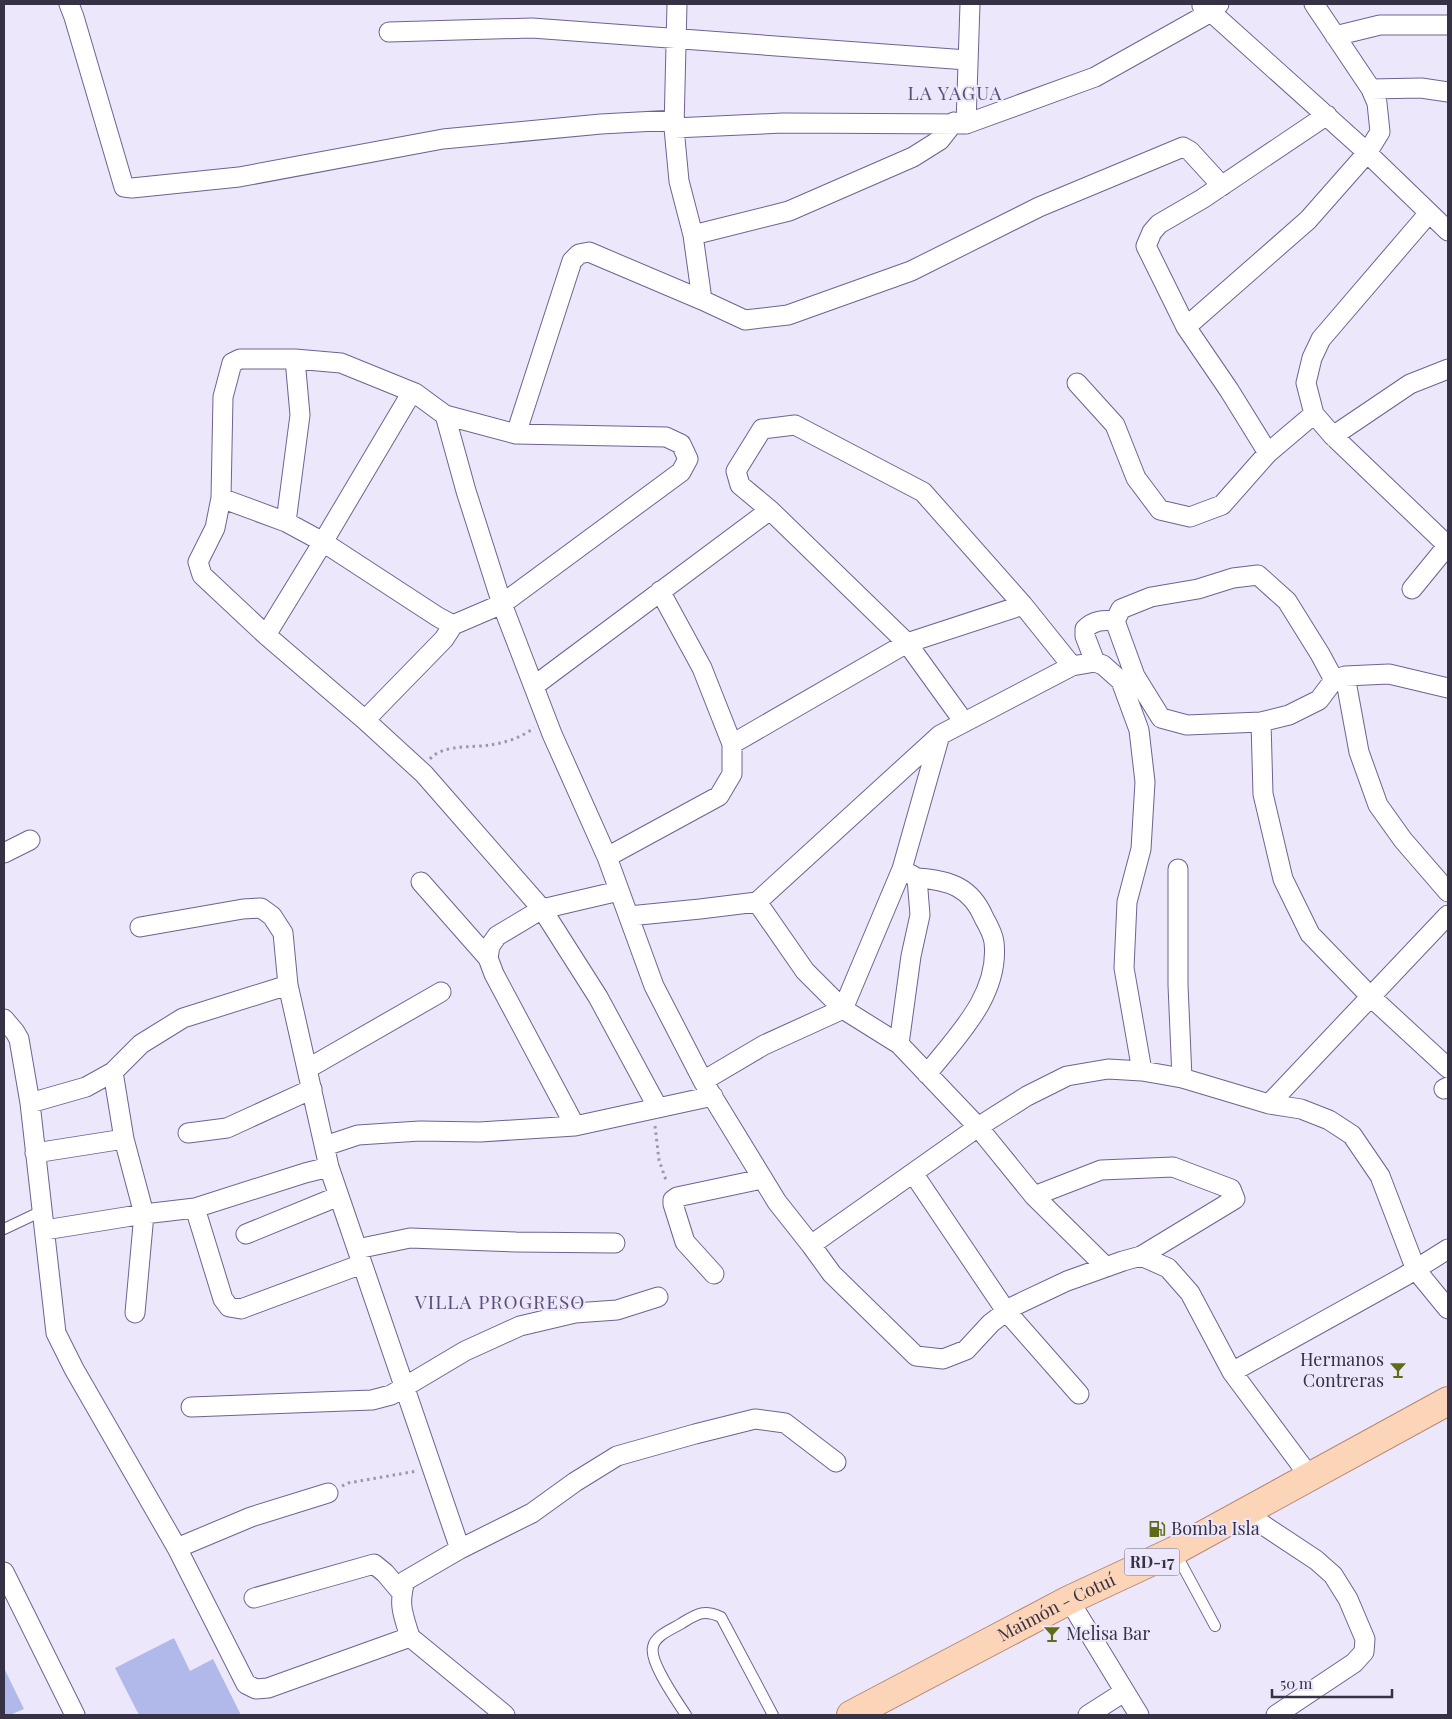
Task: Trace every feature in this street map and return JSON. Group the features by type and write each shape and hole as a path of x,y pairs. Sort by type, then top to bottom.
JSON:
{"main road":[{"name":"Maimón - Cotuí","path":"852,1715 1069,1600 1174,1551 1448,1401"}],"street":[{"path":"678,4 675,124 679,181 693,235 702,300"},
{"path":"693,235 789,211 913,157 940,140 960,123 967,60 970,4"},
{"path":"1186,327 1308,220 1367,153 1380,132 1376,103 1371,89 1314,4"},
{"path":"76,8 124,187 132,188 239,177 443,139 602,124 960,123 1095,77 1210,6 1448,230"},
{"path":"1335,36 1380,25 1448,25"},
{"path":"389,32 532,28 967,60"},
{"path":"1371,89 1421,88 1448,92"},
{"path":"1268,453 1229,390 1186,327 1146,246 1152,232 1159,224 1222,186 1327,115"},
{"path":"516,434 572,261 579,254 590,252 745,320 788,315 911,271 1039,207 1184,147 1190,150 1222,186"},
{"path":"1412,589 1448,545 1333,436 1314,414 1306,383 1312,358 1321,339 1429,213"},
{"path":"365,720 444,639 453,625 502,604 681,472 688,459 681,444 666,437 516,434 446,415 414,393 341,363 295,359 240,359 232,363 223,397 221,498 215,528 198,562 202,575 266,635 365,720 424,774 542,909 598,997 658,1108"},
{"path":"286,522 300,414 295,359"},
{"path":"1333,436 1410,384 1448,369"},
{"path":"1077,384 1115,425 1136,478 1160,510 1190,517 1222,505 1268,453 1314,414"},
{"path":"266,635 409,397 414,393"},
{"path":"446,415 466,491 502,604 545,715 607,857 654,986 708,1089 777,1202 832,1274 916,1356 943,1359 966,1350 991,1322 1012,1307 1038,1294 1106,1267 1141,1256 1235,1199 1231,1189 1173,1167 1101,1170 1034,1196"},
{"path":"964,722 907,643 770,510 740,486 736,471 762,429 795,425 923,492 1023,605 1072,666"},
{"path":"221,498 286,522 323,542 438,618 453,625"},
{"path":"534,686 770,510"},
{"path":"1448,688 1389,674 1340,678 1319,700 1289,715 1262,722 1187,725 1161,718 1135,676 1115,621 1121,609 1150,597 1198,589 1233,578 1258,575 1287,601 1320,654 1340,678 1359,752 1378,805 1404,840 1448,892"},
{"path":"607,857 719,796 732,774 732,744 702,668 660,591"},
{"path":"732,744 907,643 1023,605"},
{"path":"1095,662 1085,636 1085,629 1090,624 1103,620 1115,621"},
{"path":"629,916 757,902 940,735 1072,666 1095,662 1103,665 1121,681 1139,730 1145,782 1141,849 1127,902 1124,968 1142,1071"},
{"path":"1262,722 1263,794 1283,879 1310,934 1371,996 1448,1068"},
{"path":"325,1146 358,1135 420,1131 480,1132 575,1126 658,1108 708,1089 764,1045 842,1009 910,874 940,735"},
{"path":"4,853 30,840"},
{"path":"1178,868 1178,985 1182,1078"},
{"path":"898,1044 911,956 920,915 910,874"},
{"path":"910,874 958,886 979,905 994,940 995,967 976,1013 927,1074"},
{"path":"421,882 488,958 494,974 575,1126"},
{"path":"488,958 490,946 497,936 542,909 619,891"},
{"path":"757,902 805,971 842,1009 898,1044 978,1127 1034,1196 1106,1267"},
{"path":"140,928 243,909 261,908 272,916 283,933 288,985 329,1167 460,1549"},
{"path":"1269,1104 1448,915"},
{"path":"30,1103 86,1088 113,1072 141,1044 183,1018 288,985"},
{"path":"307,1069 441,992"},
{"path":"4,1019 19,1039 30,1103 56,1333 74,1369 177,1548 246,1684 256,1689 268,1688 410,1637"},
{"path":"811,1245 978,1127 1027,1096 1067,1076 1108,1069 1142,1071 1182,1078 1269,1104 1301,1109 1329,1120 1352,1135 1380,1176 1416,1270 1448,1309"},
{"path":"113,1072 124,1139 144,1214 135,1313"},
{"path":"188,1133 227,1128 312,1089"},
{"path":"36,1153 124,1139"},
{"path":"45,1230 195,1208 329,1167"},
{"path":"913,1173 1006,1311 1079,1394"},
{"path":"714,1274 685,1242 673,1200 677,1196 762,1179"},
{"path":"246,1234 339,1196"},
{"path":"195,1208 223,1298 229,1306 241,1309 359,1256 410,1238 615,1243"},
{"path":"1232,1372 1416,1270 1448,1249"},
{"path":"1141,1256 1168,1268 1190,1292 1232,1372 1310,1477"},
{"path":"191,1407 372,1400 391,1395 405,1388 465,1351 520,1326 575,1312 617,1310 658,1297"},
{"path":"504,1715 410,1637 401,1607 405,1581 460,1549 532,1513 575,1482 617,1456 755,1419 785,1423 836,1462"},
{"path":"177,1548 251,1517 328,1492"},
{"path":"1245,1513 1316,1560 1333,1575 1348,1599 1364,1639 1364,1652 1354,1663 1276,1715"},
{"path":"254,1598 374,1564 385,1572 402,1593"},
{"path":"4,1572 75,1715"},
{"path":"1069,1600 1139,1715"},
{"path":"1088,1715 1124,1692"}],"lane":[{"path":"4,1229 42,1211"},
{"path":"1174,1551 1215,1626"},
{"path":"686,1715 654,1661 653,1647 660,1637 699,1613 711,1613 721,1617 773,1715"}],"path":[{"path":"424,774 430,758 435,754 446,750 492,745 524,736 545,715"},
{"path":"658,1108 655,1131 659,1160 673,1200"},
{"path":"328,1492 348,1484 432,1468"}],"building":[{"path":"174,1638 190,1671 213,1659 241,1715 139,1715 115,1668"},
{"path":"4,1668 24,1709 10,1715 4,1715"}],"place":[{"name":"Hermanos Contreras","path":"1398,1370"},
{"name":"Bomba Isla","path":"1157,1529"},
{"name":"Melisa Bar","path":"1052,1634"}],"district":[{"name":"LA YAGUA","path":"955,93"},
{"name":"VILLA PROGRESO","path":"500,1302"}]}
